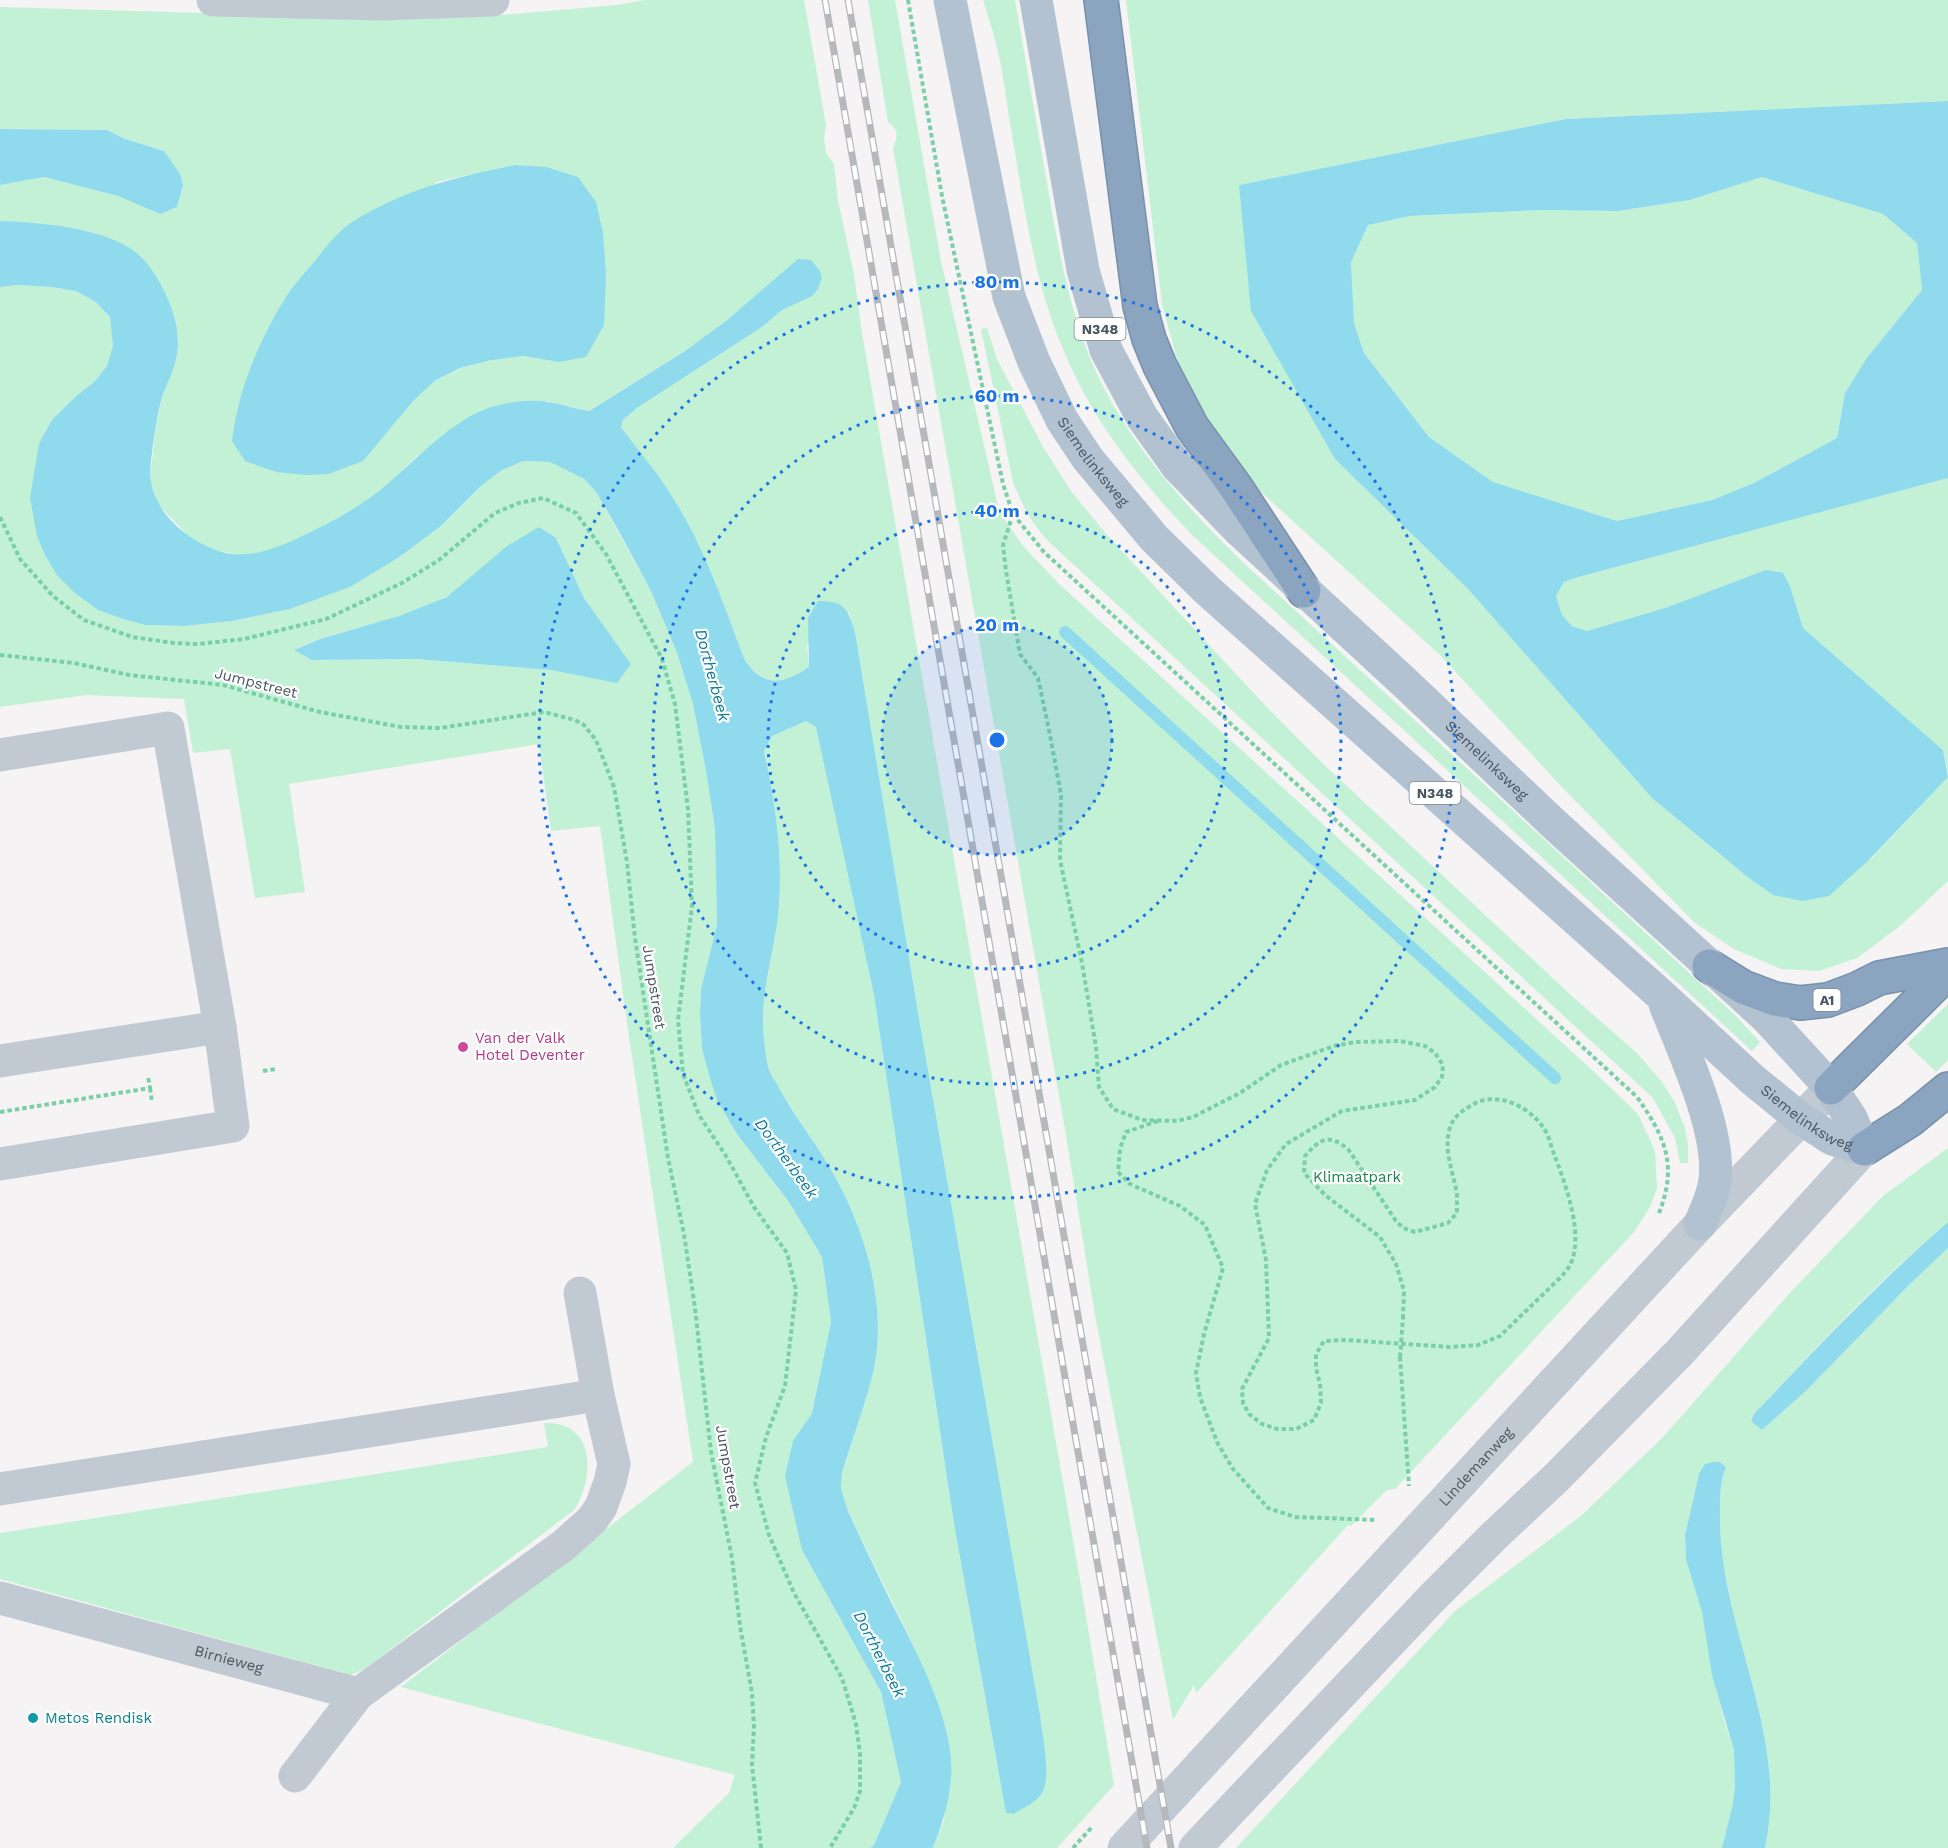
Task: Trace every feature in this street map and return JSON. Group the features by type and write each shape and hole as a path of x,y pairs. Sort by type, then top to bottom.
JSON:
{"highway":[{"name":"N348","path":"1101,0 1140,306 1149,339 1165,376 1192,427 1304,591"},
{"name":"A1","path":"1709,966 1743,987 1775,999 1800,1002 1828,1000 1879,978 1948,964"},
{"path":"1831,1088 1948,972"},
{"path":"1864,1149 1910,1120 1948,1089"}],"main road":[{"name":"Siemelinksweg","path":"951,0 1009,297 1034,362 1062,420 1088,459 1155,538 1207,590 1753,1080 1801,1119 1832,1139 1864,1149"},
{"name":"Siemelinksweg","path":"1036,0 1083,270 1106,350 1142,417 1177,466 1238,529 1304,591 1767,1018 1831,1088 1851,1118 1864,1149"},
{"name":"N348","path":"1662,996 1706,1112 1713,1146 1715,1179 1711,1197 1700,1224"}],"street":[{"path":"213,0 381,4 493,0"},
{"path":"0,755 168,728 219,1027 233,1126 0,1164"},
{"path":"0,1061 219,1027"},
{"name":"Lindemanweg","path":"1124,1848 1700,1224 1831,1088"},
{"path":"1195,1848 1432,1598 1556,1478 1680,1352 1864,1149"},
{"path":"295,1776 358,1694 564,1545 592,1520 601,1507 614,1464 598,1395 580,1293"},
{"path":"0,1489 598,1395"},
{"name":"Birnieweg","path":"0,1598 358,1694"}],"path":[{"path":"908,0 966,319 1003,484 1013,514 1029,536 1052,560 1637,1097 1656,1124 1665,1148 1669,1168 1666,1194 1654,1220"},
{"path":"0,517 20,559 53,596 84,620 132,637 198,644 244,639 326,619 402,583 439,560 495,513 535,499 543,498 576,513 606,554 662,659 675,704 688,809 692,906 678,1020 683,1074 699,1115 726,1156 754,1207 787,1253 796,1290 785,1386 766,1437 755,1483 769,1535 794,1593 842,1678 856,1724 860,1754 860,1791 854,1808 830,1848"},
{"path":"1013,514 1003,545 1006,571 1020,654 1038,678 1062,795 1060,860 1082,963 1096,1047 1099,1087 1113,1109 1142,1120 1178,1121 1193,1117 1240,1093 1281,1065 1334,1046 1356,1042 1400,1041 1425,1046 1435,1053 1443,1065 1442,1077 1436,1087 1415,1100 1342,1111 1286,1144 1267,1170 1256,1204 1266,1260 1269,1338 1242,1389 1243,1403 1250,1414 1262,1424 1277,1429 1296,1429 1314,1420 1320,1403 1316,1354 1324,1341 1345,1340 1449,1347 1478,1345 1500,1336 1570,1266 1575,1234 1567,1187 1546,1132 1535,1118 1518,1106 1500,1099 1478,1101 1460,1112 1452,1122 1448,1144 1448,1155 1457,1194 1457,1213 1449,1223 1415,1232 1403,1228 1396,1221 1348,1149 1338,1141 1329,1139 1317,1143 1305,1156 1304,1173 1325,1195 1380,1237 1395,1264 1404,1292 1403,1318 1401,1358 1410,1487 1417,1478"},
{"name":"Jumpstreet","path":"0,655 74,663 129,675 223,685 320,712 401,727 440,728 544,712 575,720 584,725 596,740 614,788 627,862 635,938 667,1148 684,1234 695,1308 711,1452 732,1558 740,1626 752,1693 754,1726 752,1764 761,1848"},
{"path":"226,1077 276,1069"},
{"path":"0,1112 150,1088 147,1070"},
{"path":"1161,1120 1126,1132 1120,1149 1118,1172 1130,1184 1180,1206 1205,1225 1223,1268 1204,1334 1196,1372 1200,1397 1217,1442 1233,1468 1268,1508 1295,1517 1377,1520"}],"green space":[{"path":"645,0 804,0 826,125 824,138 826,153 834,164 838,200 854,274 862,333 1114,1785 1057,1848 933,1848 944,1821 949,1750 940,1711 916,1651 848,1511 841,1489 842,1473 874,1369 877,1314 874,1287 868,1259 850,1207 824,1158 772,1076 766,1058 763,1008 778,917 780,875 775,812 764,751 772,736 806,721 816,727 819,734 874,995 954,1524 1006,1813 1013,1814 1040,1715 920,1024 855,632 849,612 807,645 809,667 782,680 774,681 759,676 745,660 693,534 621,427 623,420 637,408 762,327 782,310 818,289 822,278 820,271 726,321 685,351 588,411 547,401 417,456 393,480 364,503 331,523 270,551 243,555 216,551 191,539 158,504 150,480 161,401 177,355 51,225 0,221 0,185 44,177 118,196 160,214 164,151 125,139 107,130 0,129 0,7 378,18 502,15 617,5","holes":["515,165 559,362 523,356 492,360 461,368 436,380 413,401 436,182"]},
{"name":"Klimaatpark","path":"868,0 895,0 941,261 999,511 1023,546 1059,584 1638,1114 1655,1151 1657,1188 1650,1207 1634,1232 1395,1489 1387,1490 1351,1526 1348,1525 1196,1693 1194,1685 1173,1720 1095,1315 1066,1136 893,148 897,134 888,122"},
{"path":"983,0 1015,0 1057,240 1069,292 1094,366 1105,390 1134,438 1169,484 1247,566 1736,1016 1760,1042 1752,1051 1191,534 1118,448 1075,375 1063,349 1043,291 1029,231 1000,63"},
{"path":"1126,0 1948,0 1948,101 1566,119 1239,185 1335,459 1468,589 1652,798 1750,879 1773,895 1871,859 1948,777 1948,881 1900,926 1857,958 1819,971 1781,969 1734,949 1695,923 1560,785 1440,655 1260,491 1215,438 1180,370 1162,304"},
{"path":"1762,177 1883,214 1917,243 1922,290 1866,359 1845,393 1837,438 1754,483 1712,500 1617,521 1493,482 1429,437 1364,353 1354,323 1351,261 1368,225 1410,216 1541,210 1618,211 1690,200"},
{"path":"18,285 76,291 96,302 110,317 113,346 107,366 95,381 52,420 39,443 76,594 98,610 123,619 145,625 184,626 232,621 290,609 350,587 398,558 441,526 482,485 502,470 523,461 550,462 584,479 596,492 650,589 676,650 693,704 706,771 715,829 717,925 701,989 702,1049 718,1102 737,1134 789,1202 822,1257 831,1322 812,1413 793,1441 802,1550 881,1692 901,1782 874,1845 870,1848 673,1848 729,1793 735,1775 401,1687 693,1462 628,1030 600,826 551,831 539,744 289,784 305,892 255,898 230,749 193,753 184,699 87,695 0,707 0,287","holes":["556,538 584,598 631,664 617,682 551,670 417,659 313,660 294,650 320,639 386,620 440,600"]},
{"path":"987,328 997,359 1043,447 1071,491 1107,535 1320,761 1574,998 1637,1053 1662,1082 1675,1103 1685,1128 1688,1163 1680,1163 1675,1138 1653,1098 1049,542 1037,528 1013,482 981,329"},
{"path":"1948,478 1948,774 1943,750 1803,628 1790,586 1668,607 1587,631 1572,626 1562,615 1556,596 1564,582 1575,578"},
{"path":"1948,1004 1948,1060 1936,1072 1907,1044"},
{"path":"1948,1148 1948,1222 1848,1315 1754,1414 1751,1420 1762,1430 1808,1389 1948,1248 1948,1848 1765,1848 1770,1806 1769,1765 1762,1724 1723,1563 1720,1500 1726,1467 1699,1474 1685,1535 1686,1560 1702,1612 1724,1720 1734,1750 1735,1788 1722,1848 1236,1848 1455,1611 1581,1516 1664,1436 1787,1296 1883,1196"},
{"path":"544,1423 561,1425 574,1431 582,1441 587,1468 581,1497 574,1510 366,1668 351,1675 0,1579 0,1533 548,1447"}],"water":[{"path":"1948,101 1948,478 1575,578 1564,582 1556,596 1562,615 1572,626 1587,631 1668,607 1766,570 1783,573 1790,586 1803,628 1943,750 1948,777 1870,859 1829,896 1803,901 1773,895 1750,879 1652,798 1468,589 1335,459 1251,311 1239,185 1566,119","holes":["1762,177 1883,214 1917,243 1922,290 1866,359 1845,393 1837,438 1754,483 1712,500 1617,521 1493,482 1429,437 1364,353 1354,323 1351,262 1368,225 1410,216 1541,210 1618,211 1690,200"]},
{"path":"0,129 107,130 125,139 164,151 180,174 183,185 177,207 160,214 118,196 44,177 0,185"},
{"path":"515,165 546,167 578,177 596,202 603,233 606,275 604,325 586,357 559,362 523,356 492,360 460,368 436,380 413,401 363,461 329,474 306,475 276,472 245,461 232,441 239,403 251,366 267,330 286,297 332,240 352,222 411,193 472,174"},
{"name":"Dortherbeek","path":"0,221 73,228 110,238 139,255 150,268 171,307 178,338 176,360 161,401 153,443 150,475 154,494 166,514 182,531 213,549 234,554 255,553 276,547 309,533 346,513 370,498 460,422 486,409 509,403 542,401 589,411 685,351 726,321 798,259 811,260 820,271 822,278 818,289 812,296 782,310 762,327 637,408 623,420 621,427 660,477 683,514 712,575 745,660 759,676 774,681 782,680 809,667 808,618 818,601 827,601 844,608 855,632 920,1024 1040,1715 1046,1764 1045,1784 1041,1795 1030,1804 1013,1814 1006,1813 954,1524 874,995 816,727 806,721 772,736 764,751 775,812 780,875 778,917 763,1008 765,1046 771,1074 824,1158 850,1207 868,1259 874,1287 877,1342 874,1369 842,1473 841,1489 853,1523 932,1687 947,1734 951,1757 950,1787 945,1814 933,1848 870,1848 874,1845 901,1782 881,1692 802,1550 785,1476 793,1441 812,1413 831,1322 822,1257 789,1202 737,1134 718,1102 712,1085 702,1049 700,1014 701,989 717,925 715,829 706,771 693,704 676,650 650,589 617,528 596,492 584,479 550,462 523,461 502,470 482,485 441,526 398,558 350,587 290,609 232,621 184,626 145,625 98,610 76,594 57,575 37,536 30,498 39,443 52,420 95,381 107,366 113,346 110,317 96,302 76,291 18,285 0,287"},
{"path":"539,527 556,538 584,598 631,664 617,683 551,670 417,659 312,660 294,650 320,639 399,616 447,597 507,546"},
{"path":"1948,1222 1948,1248 1808,1389 1762,1430 1751,1421 1754,1414 1849,1315"},
{"path":"1720,1462 1726,1467 1720,1500 1723,1562 1731,1603 1762,1724 1769,1765 1770,1806 1765,1848 1722,1848 1735,1788 1734,1750 1712,1675 1702,1612 1686,1560 1685,1535 1699,1474 1705,1464"}],"waterway":[{"path":"1065,632 1555,1078"}],"railway":[{"path":"825,0 1147,1848"},
{"path":"848,0 1171,1848"}],"place":[{"name":"Van der Valk Hotel Deventer","path":"463,1047"},
{"name":"Metos Rendisk","path":"33,1718"}]}
